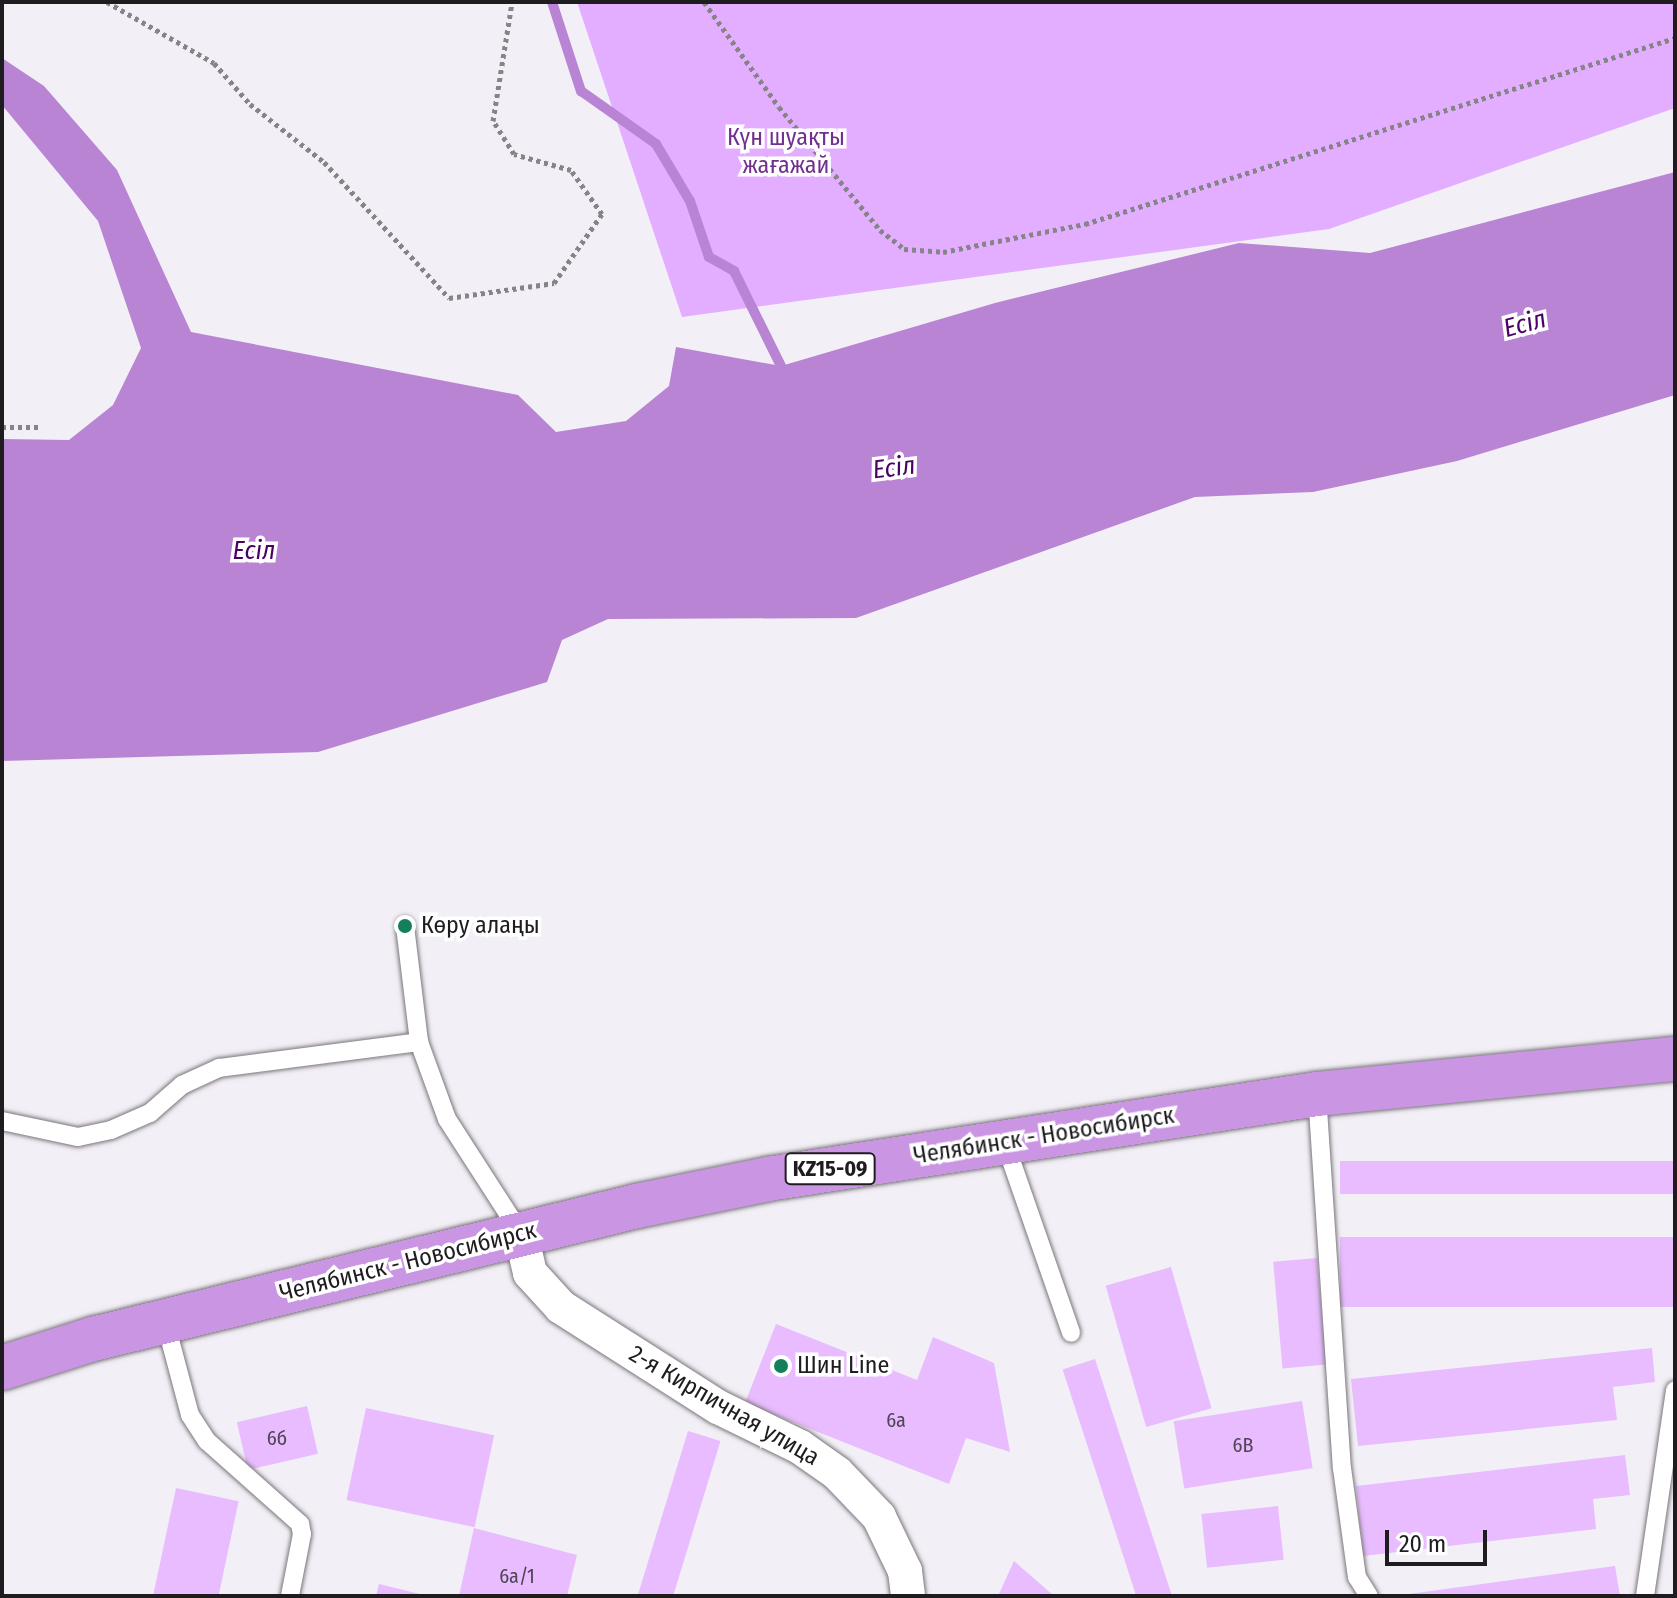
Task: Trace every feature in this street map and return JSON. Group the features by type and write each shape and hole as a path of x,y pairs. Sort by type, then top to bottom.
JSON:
{"highway":[{"name":"Челябинск - Новосибирск","path":"2,1368 165,1321 521,1234 768,1179 1317,1094 1675,1059"}],"street":[{"name":"2-я Кирпичная улица","path":"521,1234 530,1273 561,1307 718,1407 800,1447 837,1473 879,1517 905,1571 908,1596"}],"lane":[{"path":"405,926 419,1042 447,1119 521,1234"},
{"path":"2,1121 78,1137 111,1130 150,1113 182,1085 219,1068 419,1042"},
{"path":"1317,1094 1342,1468 1357,1577 1369,1596"},
{"path":"1005,1143 1071,1333"},
{"path":"165,1321 190,1415 207,1441 300,1524 290,1596"},
{"path":"1645,1596 1675,1390"}],"path":[{"path":"107,2 214,63 250,104 324,162 449,298 554,283 602,214 571,170 514,154 493,121 512,2"},
{"path":"704,2 788,119 880,230 904,249 943,252 1085,224 1675,38"},
{"path":"2,427 42,427"}],"green space":[{"name":"Күн шуақты жағажай","path":"577,2 1675,2 1675,108 1329,229 682,317"}],"water":[{"name":"Есіл","path":"2,58 44,86 117,170 191,332 518,395 556,432 626,421 669,386 676,347 781,366 995,303 1239,243 1370,253 1675,172 1675,395 1457,461 1313,492 1195,497 856,618 608,619 562,640 547,682 318,752 2,761 2,439 69,440 113,405 141,348 98,221 2,105"}],"building":[{"path":"1340,1161 1675,1161 1675,1194 1340,1194"},
{"path":"1340,1237 1675,1237 1675,1307 1340,1307"},
{"path":"1317,1258 1326,1365 1282,1368 1273,1262"},
{"path":"1171,1267 1212,1408 1146,1427 1106,1286"},
{"path":"776,1324 917,1380 933,1337 994,1363 1010,1452 966,1438 949,1484 745,1403"},
{"path":"1652,1348 1655,1382 1613,1387 1617,1420 1358,1446 1351,1379"},
{"path":"1095,1359 1172,1596 1136,1596 1063,1370"},
{"path":"1302,1401 1313,1468 1184,1488 1174,1421"},
{"path":"307,1406 318,1454 248,1470 237,1422"},
{"path":"366,1408 494,1435 475,1527 346,1500"},
{"path":"688,1431 721,1441 673,1596 638,1596"},
{"path":"1625,1455 1630,1495 1593,1499 1596,1529 1363,1556 1356,1486"},
{"path":"176,1488 239,1501 218,1596 153,1596"},
{"path":"1278,1506 1284,1560 1207,1568 1201,1514"},
{"path":"474,1528 577,1555 567,1596 459,1596"},
{"path":"1014,1561 1054,1596 998,1596"},
{"path":"1615,1566 1620,1596 1409,1596 1409,1594"},
{"path":"379,1584 424,1595 424,1596 376,1596"}],"waterway":[{"path":"552,2 581,91 656,144 690,201 709,257 734,271 781,366"}],"place":[{"name":"Көру алаңы","path":"405,926"},
{"name":"Шин Line","path":"781,1366"}]}
